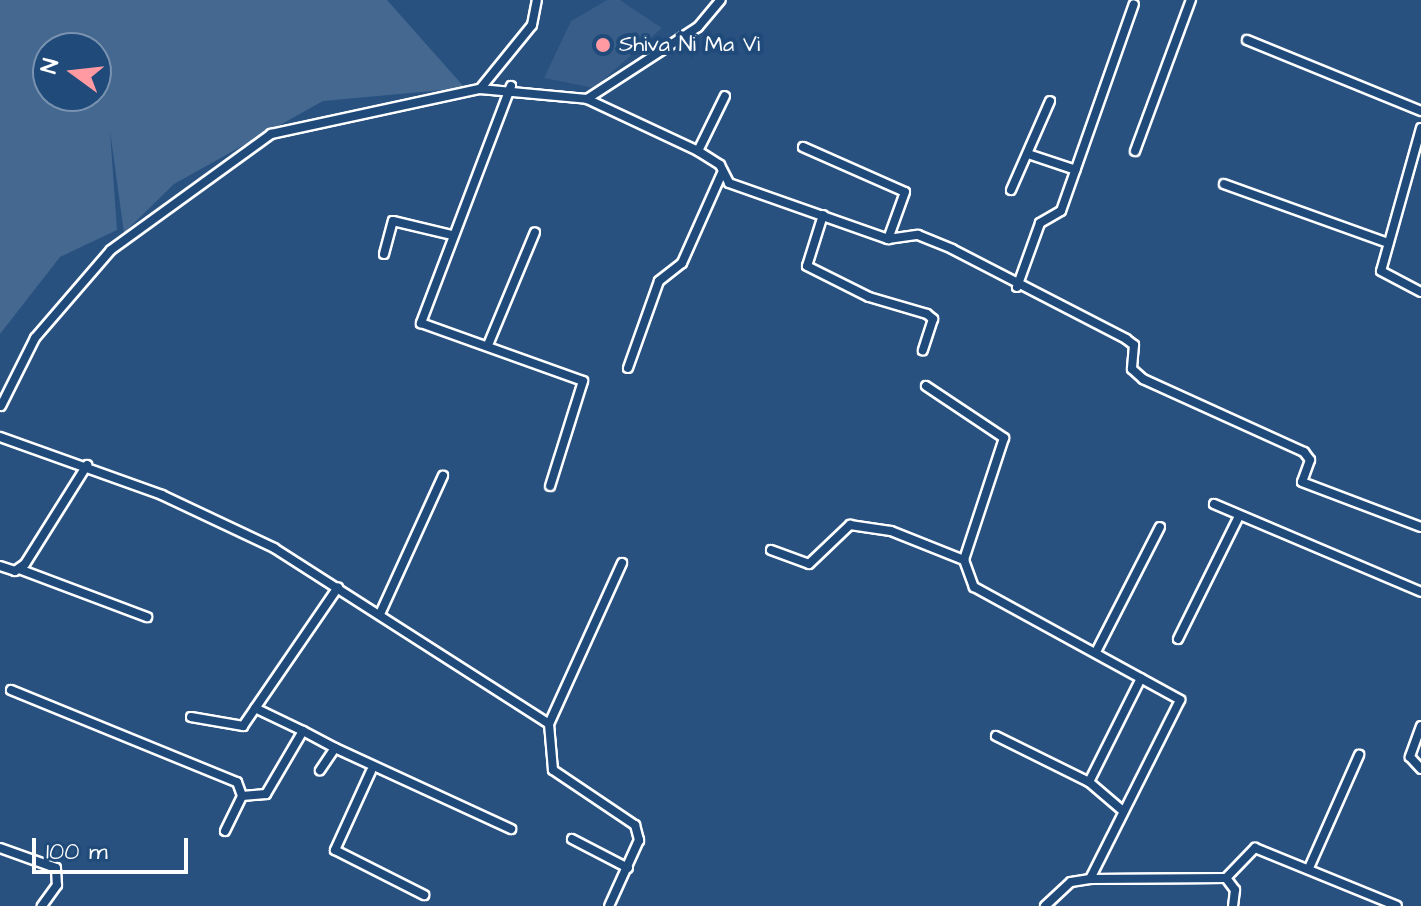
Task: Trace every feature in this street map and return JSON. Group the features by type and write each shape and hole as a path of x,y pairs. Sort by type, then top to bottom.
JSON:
{"street":[{"path":"480,89 532,25 537,0"},
{"path":"587,99 698,27 721,0"},
{"path":"1135,151 1191,0"},
{"path":"1017,287 1040,223 1059,215 1132,1"},
{"path":"1247,40 1421,111"},
{"path":"511,86 421,323 488,345 587,387 550,486"},
{"path":"0,405 35,338 111,250 249,149 314,119 511,86 587,99 698,151 722,172 729,183 888,239 918,235 1126,339 1134,345 1132,369 1143,379 1304,452 1310,460 1302,482 1421,527"},
{"path":"698,151 725,96"},
{"path":"1011,190 1031,155 1050,101"},
{"path":"1421,128 1385,242 1381,271 1421,292"},
{"path":"803,147 905,192 888,239"},
{"path":"1031,155 1076,170"},
{"path":"628,368 659,281 682,263 722,172"},
{"path":"1224,184 1385,242"},
{"path":"823,215 807,266 869,297 927,314 933,319 923,350"},
{"path":"384,254 393,221 452,235"},
{"path":"488,345 535,232"},
{"path":"926,386 1004,438 964,560 974,587 1097,650 1180,700 1090,879"},
{"path":"0,437 87,465 274,548 549,724"},
{"path":"19,569 87,465"},
{"path":"380,614 443,476"},
{"path":"1214,504 1421,592"},
{"path":"1178,639 1239,516"},
{"path":"771,550 814,563 829,539 863,521 964,560"},
{"path":"1097,650 1160,527"},
{"path":"609,906 639,840 635,825 553,770 549,724 622,563"},
{"path":"0,566 19,569 147,617"},
{"path":"191,717 243,726 338,587"},
{"path":"1089,782 1141,678"},
{"path":"11,690 237,782 242,796 225,831"},
{"path":"255,708 335,748 371,771 408,777 511,829"},
{"path":"1421,726 1410,757 1421,769"},
{"path":"242,796 262,799 303,731"},
{"path":"996,736 1089,782 1123,811"},
{"path":"320,770 335,748"},
{"path":"1309,868 1359,755"},
{"path":"371,771 335,850 424,895"},
{"path":"572,839 628,868"},
{"path":"0,848 56,868 57,885 42,906"},
{"path":"1045,906 1071,882 1090,879 1226,878 1255,848 1397,906"},
{"path":"1226,878 1235,890 1233,906"}],"shaded area":[{"path":"0,0 387,0 465,88 323,101 174,184 124,233 110,131 117,230 60,257 0,334"},
{"name":"Shiva Ni Ma Vi","path":"607,0 620,0 662,28 594,88 544,78 571,21"}],"place":[{"name":"Shiva Ni Ma Vi","path":"603,45"}]}
